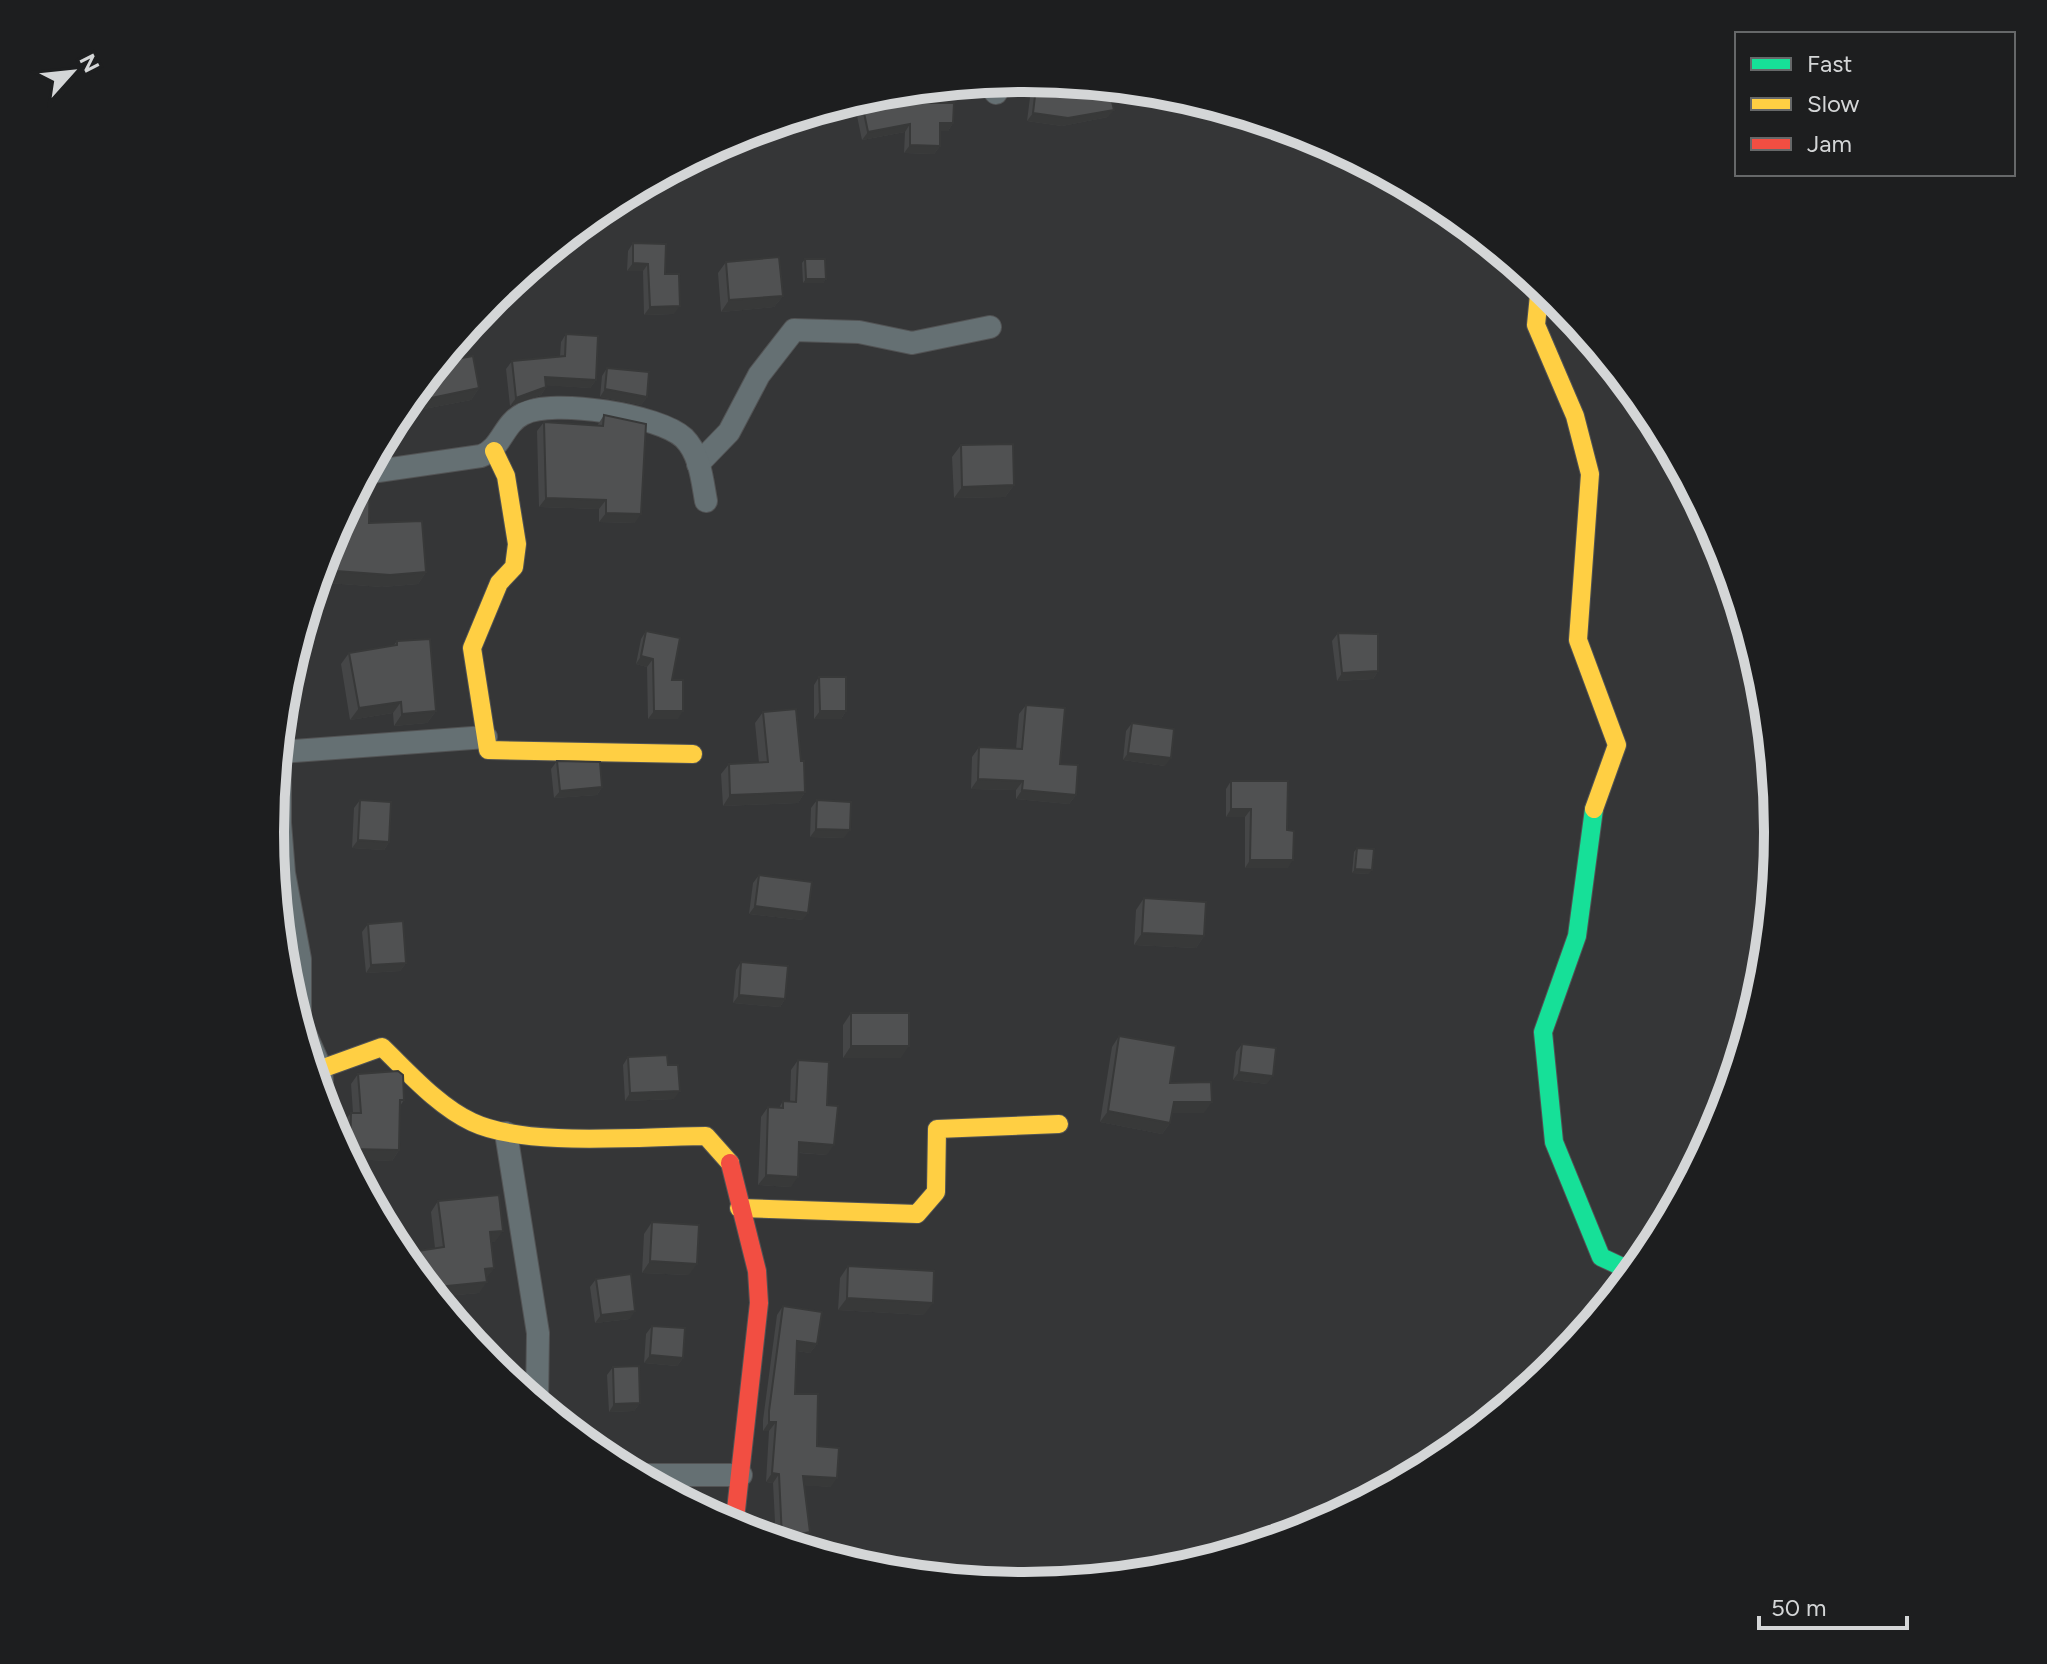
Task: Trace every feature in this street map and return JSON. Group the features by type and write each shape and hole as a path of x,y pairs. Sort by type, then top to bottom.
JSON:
{"street":[{"path":"1538,301 1536,325 1575,416 1590,474 1578,640 1617,745 1596,798 1577,936 1543,1032 1554,1142 1601,1257 1622,1267"},
{"path":"698,464 729,432 759,375 794,330 859,332 912,343 990,327"},
{"path":"378,472 403,470 494,451 507,429 522,414 553,407 580,408 657,424 681,436 694,450 706,501"},
{"path":"494,451 506,476 517,544 514,567 499,583 472,648 488,750 693,754"},
{"path":"288,751 486,737"},
{"path":"285,878 300,959 300,983"},
{"path":"323,1068 382,1047 423,1088 474,1123 506,1133 706,1136 733,1167 734,1194 756,1259 759,1289 741,1475 743,1490 737,1515"},
{"path":"739,1208 917,1214 936,1192 937,1129 1059,1124"},
{"path":"506,1133 538,1333 537,1389"},
{"path":"657,1475 741,1475"}],"building":[{"path":"1035,92 1111,97 1114,110 1068,118 1033,113"},
{"path":"918,100 918,103 954,103 953,123 940,123 940,146 910,145 910,124 868,132 863,110"},
{"path":"633,243 666,244 665,274 679,274 680,306 650,307 648,264 633,263"},
{"path":"779,257 783,296 729,300 726,262"},
{"path":"805,259 825,259 826,279 806,279"},
{"path":"566,334 598,336 596,380 545,377 546,387 516,398 512,361 565,356"},
{"path":"473,356 479,388 423,400 436,382 455,359"},
{"path":"607,368 649,372 647,397 605,389"},
{"path":"604,415 646,424 641,514 606,513 606,500 546,498 544,422 603,426"},
{"path":"1013,444 1014,485 962,487 961,445"},
{"path":"370,487 369,523 422,521 426,572 390,575 336,571 340,549"},
{"path":"646,631 680,638 672,680 683,680 683,711 654,711 653,659 641,656"},
{"path":"1338,633 1378,634 1378,671 1342,673"},
{"path":"430,639 436,711 402,714 401,702 359,708 349,653 397,645 397,641"},
{"path":"819,677 846,677 846,711 820,711"},
{"path":"1026,705 1065,708 1060,764 1078,765 1076,795 1022,790 1023,781 978,779 979,747 1022,749"},
{"path":"796,709 805,792 730,795 729,764 768,762 763,712"},
{"path":"1132,723 1174,729 1171,758 1128,753"},
{"path":"557,761 600,762 602,787 560,791"},
{"path":"1231,781 1288,781 1287,830 1294,831 1293,860 1250,860 1251,809 1231,809"},
{"path":"360,800 391,802 389,842 358,840"},
{"path":"817,800 851,802 850,830 816,829"},
{"path":"1357,848 1374,849 1372,870 1355,869"},
{"path":"759,875 812,882 808,913 755,906"},
{"path":"1144,898 1206,902 1204,936 1142,933"},
{"path":"403,921 406,963 371,965 368,924"},
{"path":"741,962 788,966 785,999 739,995"},
{"path":"851,1013 909,1013 909,1046 851,1046"},
{"path":"1119,1036 1176,1046 1170,1083 1211,1082 1212,1102 1174,1102 1170,1123 1108,1111"},
{"path":"1242,1044 1276,1048 1273,1076 1239,1072"},
{"path":"667,1055 668,1065 678,1065 680,1091 630,1093 628,1057"},
{"path":"798,1060 829,1062 827,1105 838,1106 834,1145 799,1142 798,1177 766,1175 768,1107 783,1108 783,1101 796,1102"},
{"path":"398,1071 403,1075 399,1150 356,1149 350,1138 351,1113 361,1113 358,1074"},
{"path":"499,1195 503,1231 490,1232 494,1268 485,1269 487,1282 440,1287 414,1252 444,1247 438,1201"},
{"path":"652,1222 699,1225 697,1264 650,1261"},
{"path":"848,1266 934,1271 933,1303 847,1298"},
{"path":"631,1274 635,1311 601,1315 596,1279"},
{"path":"783,1306 822,1312 817,1344 797,1341 795,1394 818,1394 817,1446 839,1448 837,1478 803,1476 810,1532 794,1535 782,1531 779,1474 772,1473 776,1422 769,1422"},
{"path":"652,1326 685,1328 683,1358 650,1355"},
{"path":"639,1366 640,1403 614,1404 613,1367"}],"traffic: fast":[{"path":"1594,809 1577,936 1543,1032 1554,1142 1601,1257 1622,1267"}],"traffic: slow":[{"path":"1538,301 1536,325 1575,416 1590,474 1578,640 1617,745 1594,809"},
{"path":"494,451 506,476 517,544 514,567 499,583 472,648 488,750 693,754"},
{"path":"323,1068 382,1047 447,1107 472,1122 495,1130 586,1139 706,1136 730,1163"},
{"path":"739,1208 917,1214 936,1192 937,1129 1059,1124"}],"traffic: jam":[{"path":"730,1163 757,1271 759,1303 736,1514"}]}
